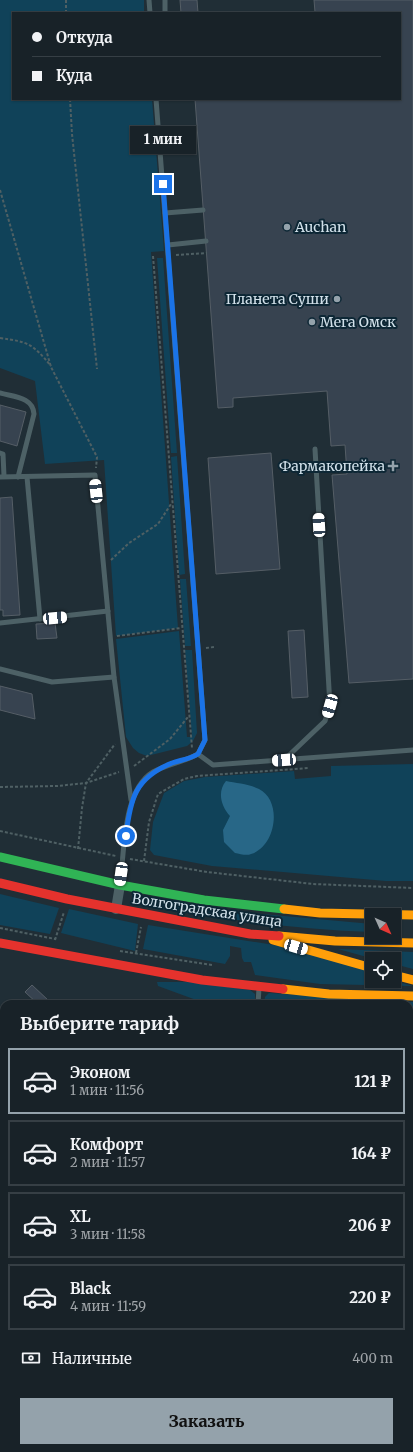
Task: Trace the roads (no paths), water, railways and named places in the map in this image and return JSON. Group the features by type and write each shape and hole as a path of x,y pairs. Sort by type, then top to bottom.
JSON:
{"main road":[{"name":"Волгоградская улица","path":"0,857 120,885 204,900 313,912 413,915"},
{"name":"Волгоградская улица","path":"0,883 116,909 250,934 335,941 413,943"},
{"path":"250,934 365,966"},
{"path":"0,943 202,980 329,994 413,996"},
{"path":"401,977 413,980"}],"street":[{"path":"116,909 120,885"}],"lane":[{"path":"149,0 150,12"},
{"path":"165,0 165,12"},
{"path":"156,100 205,740 196,756"},
{"path":"165,213 203,210"},
{"path":"168,244 206,241"},
{"path":"0,393 29,401 34,406 34,414 18,477"},
{"path":"284,760 325,721 330,706 315,449"},
{"path":"0,453 3,454 2,477 95,475 114,677 128,770 131,801 120,885"},
{"path":"27,477 40,619"},
{"path":"0,623 108,611"},
{"path":"0,669 52,682 114,677"},
{"path":"131,801 140,784 152,773 172,763 196,756 213,765 413,750"},
{"path":"258,1000 259,986"}],"place":[{"name":"Auchan","path":"287,227"},
{"name":"Планета Суши","path":"337,299"},
{"name":"Мега Омск","path":"312,322"},
{"name":"Фармакопейка","path":"393,466"}]}
